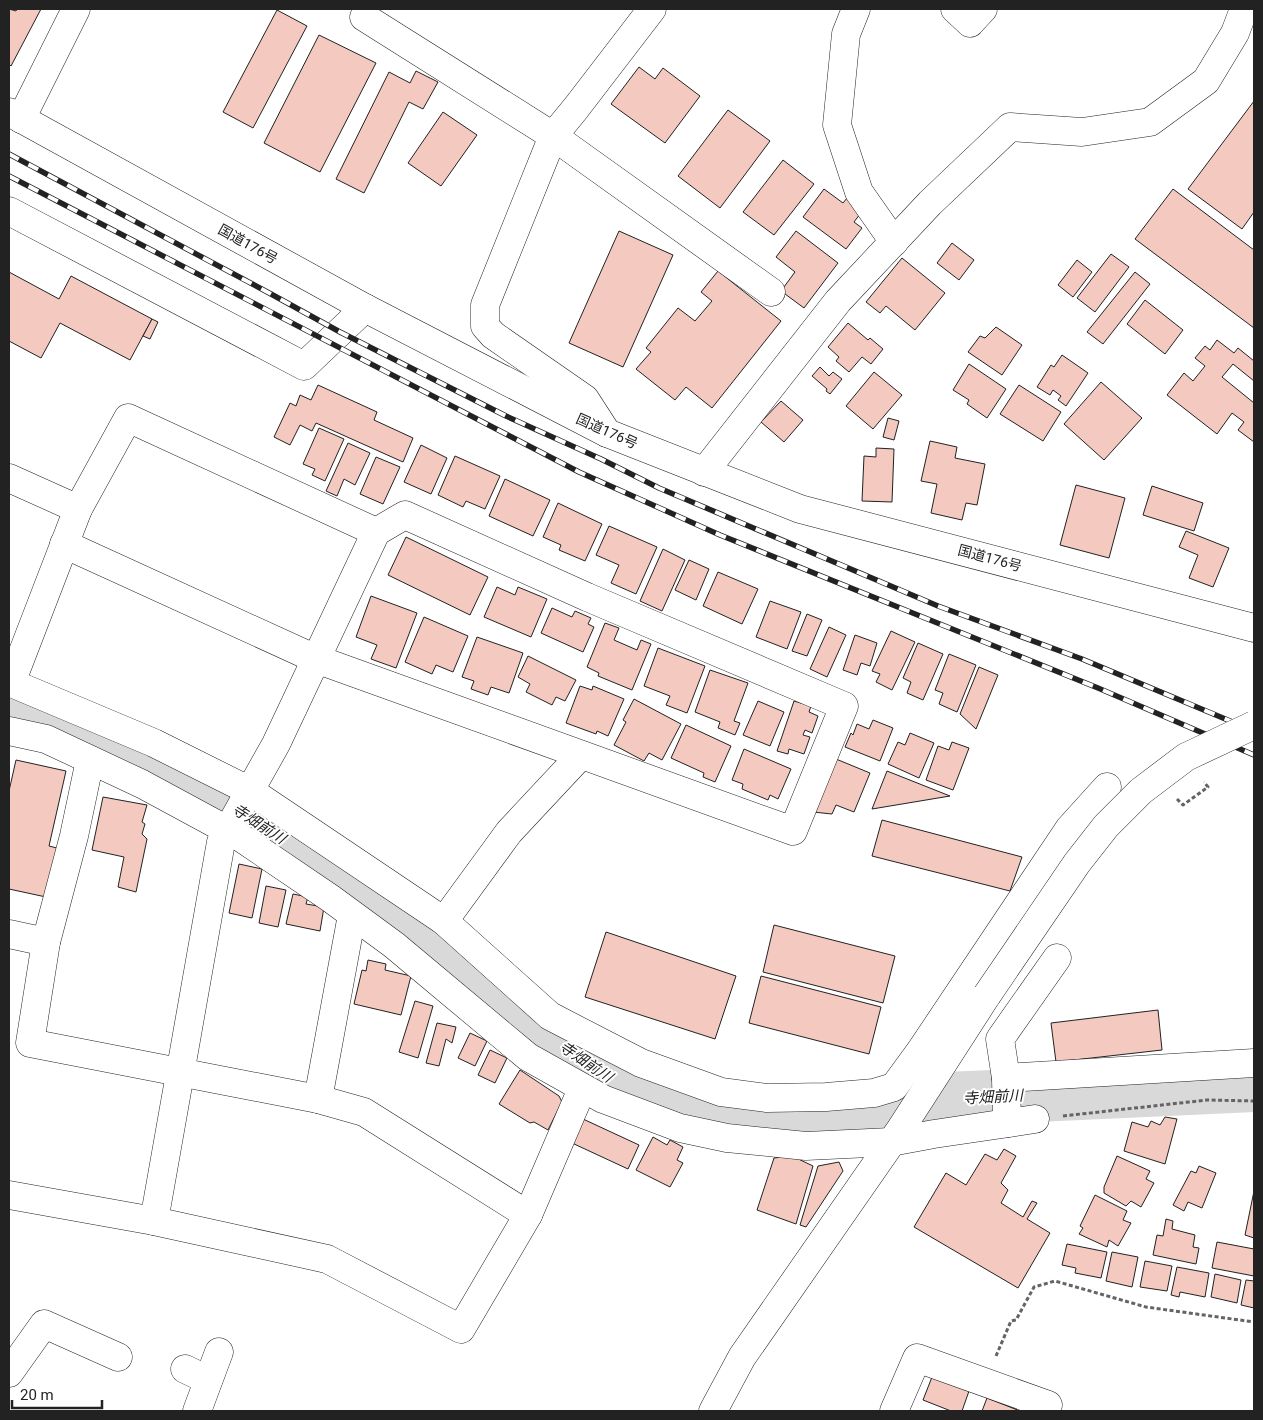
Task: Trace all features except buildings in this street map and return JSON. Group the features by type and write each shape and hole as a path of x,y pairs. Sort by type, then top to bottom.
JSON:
{"main road":[{"path":"15,115 76,9"},
{"path":"607,433 585,399 493,335 485,326 485,305 553,136 652,9"},
{"path":"856,9 846,34 837,125 859,192 894,242"},
{"path":"955,9 970,23 983,9"},
{"path":"704,472 838,301 930,203 1010,127 1082,132 1150,122 1206,81 1235,33 1244,9"},
{"path":"364,17 553,136 771,292"},
{"name":"国道176号","path":"15,115 365,308 607,433 800,509 1254,628"},
{"path":"9,211 304,366 365,308"},
{"path":"376,532 128,418 78,509 10,683 154,743 248,792 444,921 550,1016 641,1063 722,1092 758,1096 826,1097 874,1093 894,1087 1069,830 1108,787"},
{"path":"9,478 78,509"},
{"path":"64,544 316,660 793,831 844,706 587,597 405,515 376,532 316,660 276,744 221,842 154,1221"},
{"path":"713,1411 742,1357 932,1082 987,995 1076,863 1106,826 1141,791 1186,757 1254,725"},
{"path":"9,731 46,739 142,784 228,829 394,945 528,1057 582,1089 603,1099 680,1128 727,1138 806,1146 1035,1119"},
{"path":"444,921 510,832 581,755"},
{"path":"90,760 74,836 46,942 30,1043 318,1099 364,1112 528,1215"},
{"path":"318,1099 352,915"},
{"path":"9,934 46,942"},
{"path":"1007,1123 1006,1078 1000,1039 1057,958"},
{"path":"1006,1078 1254,1063"},
{"path":"9,1195 154,1221 327,1258 461,1329 528,1215 582,1089"},
{"path":"9,1373 44,1324 118,1357"},
{"path":"197,1411 197,1374 218,1352"},
{"path":"894,1411 917,1358 1048,1405 1046,1411"}],"path":[{"path":"1035,1119 1207,1100 1254,1101"},
{"path":"984,1382 1011,1321 1016,1320 1034,1287 1055,1281 1146,1307 1254,1322"}],"waterway":[{"name":"寺畑前川","path":"9,708 40,716 197,787 255,817 283,836 385,915 592,1069 635,1093 705,1113 810,1116 935,1105 947,1099 1254,1085"}],"railway":[{"path":"9,154 340,332 506,416 601,459 659,488 938,606 1082,659 1254,731"},
{"path":"9,176 579,472 720,535 1098,688 1254,755"}]}
